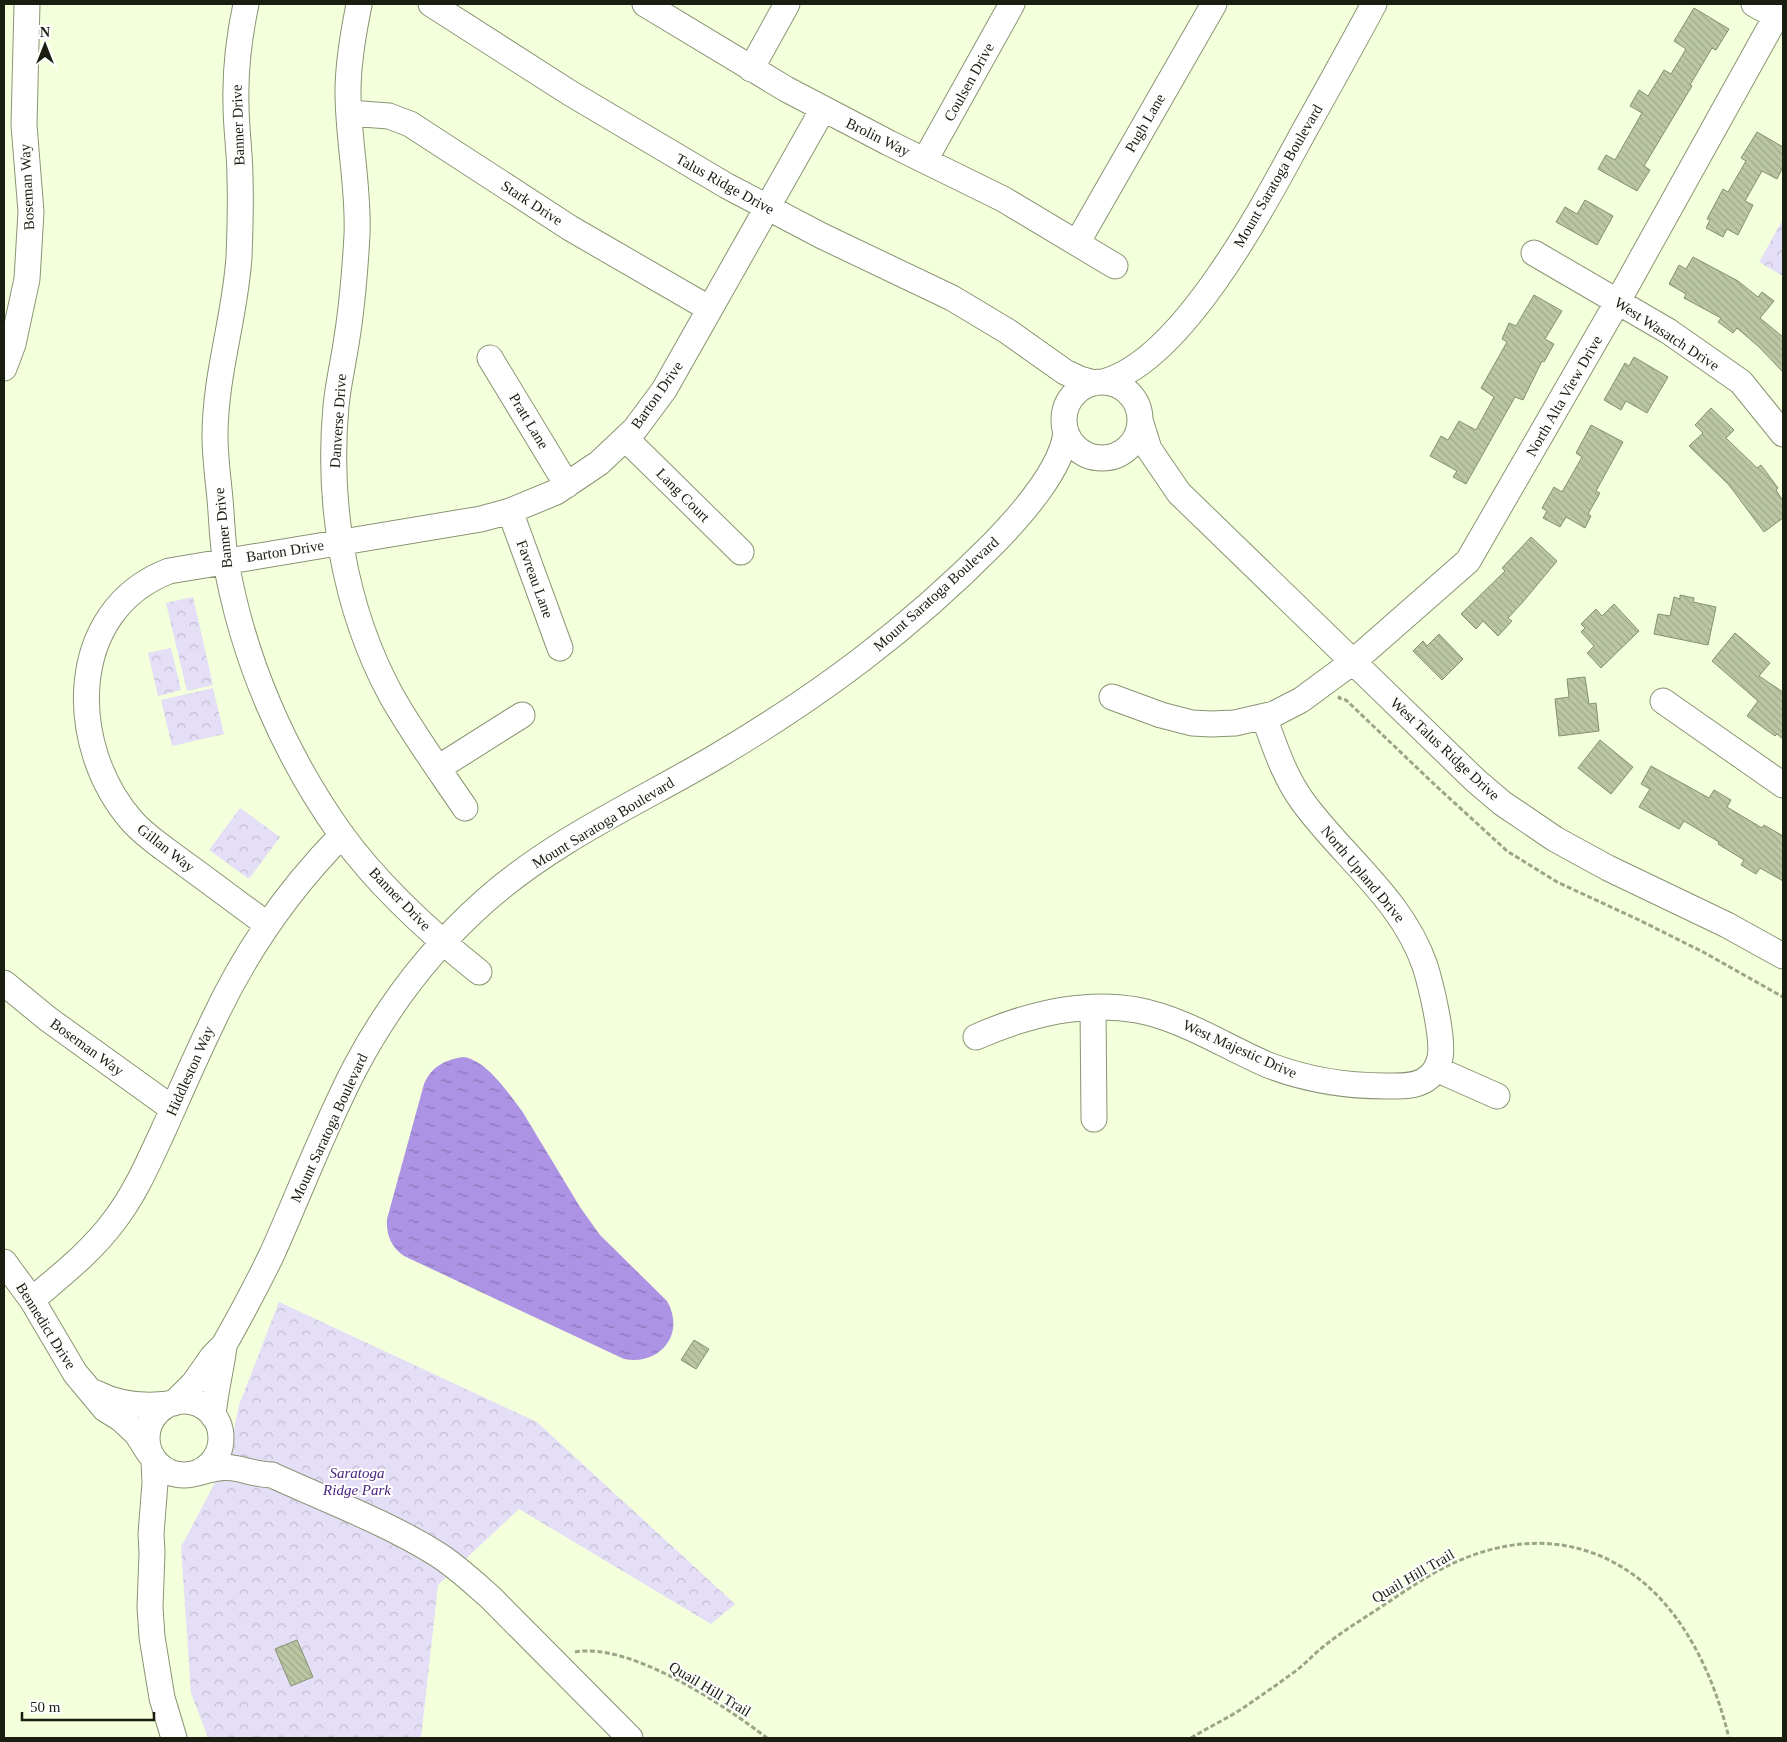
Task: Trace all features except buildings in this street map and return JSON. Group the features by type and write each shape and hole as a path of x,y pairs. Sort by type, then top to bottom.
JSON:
{"street":[{"name":"Boseman Way","path":"4,368 13,344 27,279 31,212 24,125 27,4"},
{"name":"Banner Drive","path":"246,4 238,50 236,85 240,176 239,260 232,320 221,373 216,412 216,461 225,560 235,603 247,644 272,711 303,775 342,835 399,901 443,943 479,972"},
{"name":"Talus Ridge Drive","path":"431,4 618,122 767,208 952,298 983,316 1072,376 1099,383"},
{"name":"Brolin Way","path":"645,4 750,69 823,109 1003,199 1115,266"},
{"path":"750,69 787,4"},
{"name":"Coulsen Drive","path":"925,160 1012,4"},
{"name":"Pugh Lane","path":"1077,243 1214,4"},
{"name":"Mount Saratoga Boulevard","path":"1099,383 1122,376 1133,370 1168,340 1200,301 1250,228 1374,4"},
{"path":"1754,4 1781,13"},
{"name":"Danverse Drive","path":"360,5 350,54 348,83 357,230 353,287 339,382 335,430 335,486 341,542 346,575 354,606 378,668 407,722 465,808"},
{"name":"North Alta View Drive","path":"1112,697 1161,715 1192,723 1223,724 1250,721 1283,710 1354,661 1468,561 1781,13"},
{"name":"Barton Drive","path":"225,560 481,519 532,503 567,485 599,463 626,439 651,410 664,390 823,109"},
{"name":"Stark Drive","path":"349,112 389,116 410,124 570,228 710,309"},
{"name":"West Wasatch Drive","path":"1534,253 1668,331 1741,382 1783,434"},
{"name":"Mount Saratoga Boulevard","path":"1139,415 1143,386 1168,340"},
{"name":"Talus Ridge Drive","path":"1029,348 1052,377 1061,396 1066,422"},
{"name":"Pratt Lane","path":"490,358 567,485"},
{"path":"1099,383 1122,388 1129,394 1139,415 1139,429 1130,446 1104,457 1080,451 1074,446 1066,422 1068,404 1079,390 1099,383"},
{"name":"West Talus Ridge Drive","path":"1139,415 1149,449 1179,493 1476,780 1530,823 1581,854 1684,903 1783,956"},
{"name":"Mount Saratoga Boulevard","path":"172,1403 194,1383 212,1356 224,1345 271,1254 357,1065 398,998 443,943 487,900 539,859 567,841 719,755 833,682 866,658 921,612 970,567 1034,499 1058,461 1065,440 1066,422"},
{"name":"Lang Court","path":"626,439 741,552"},
{"name":"Mount Saratoga Boulevard","path":"1034,499 1075,466 1104,457"},
{"name":"West Talus Ridge Drive","path":"1104,457 1126,459 1138,464 1166,486 1179,493"},
{"name":"Favreau Lane","path":"510,511 560,648"},
{"name":"Gillan Way","path":"225,560 157,575 138,587 118,606 107,621 92,652 87,682 87,717 90,736 101,772 120,807 133,822 147,835 268,925"},
{"path":"1663,701 1783,785"},
{"path":"438,768 522,715"},
{"name":"North Upland Drive","path":"1264,717 1279,760 1294,788 1315,816 1391,903 1411,934 1424,965 1436,1013 1440,1053 1436,1069"},
{"name":"Hiddleston Way","path":"32,1300 79,1259 113,1223 137,1186 231,985 268,925 306,874 342,835"},
{"name":"Boseman Way","path":"4,983 36,1010 173,1109"},
{"path":"1093,1008 1094,1119"},
{"name":"West Majestic Drive","path":"976,1037 1007,1023 1067,1010 1093,1008 1134,1010 1156,1014 1177,1021 1288,1072 1331,1083 1354,1086 1408,1086 1425,1080 1436,1069"},
{"path":"1436,1069 1496,1096"},
{"name":"Bennedict Drive","path":"4,1262 46,1321 65,1359 75,1373 105,1409 121,1419 137,1434 152,1457"},
{"name":"Mount Saratoga Boulevard","path":"216,1420 216,1388 222,1366 224,1345"},
{"name":"Bennedict Drive","path":"90,1390 108,1399 126,1403 154,1406 172,1403"},
{"path":"174,1738 162,1698 152,1637 150,1592 151,1524 155,1483 152,1457 147,1444 149,1424 161,1409 172,1403 183,1401 200,1405 216,1420 231,1443 264,1466 272,1475"},
{"path":"152,1553 172,1495 177,1487 194,1474 207,1468 218,1453 221,1443 216,1420"},
{"path":"152,1457 161,1468 179,1476 210,1469 232,1468 256,1474 272,1475 413,1540 438,1555 474,1582 630,1738"}],"path":[{"name":"Quail Hill Trail","path":"1191,1738 1241,1710 1296,1670 1340,1634 1434,1573 1489,1550 1539,1543 1569,1546 1598,1554 1638,1578 1664,1602 1676,1616 1700,1660 1715,1695 1729,1738"},
{"name":"Quail Hill Trail","path":"554,1662 570,1653 595,1651 642,1664 686,1684 767,1738"}],"green space":[{"path":"1783,219 1783,276 1759,262"},
{"path":"193,597 213,685 187,691 166,603"},
{"path":"171,648 181,690 158,696 148,653"},
{"path":"213,688 224,734 172,746 161,700"},
{"path":"240,808 280,837 249,879 209,850"},
{"name":"Saratoga Ridge Park","path":"279,1302 537,1422 735,1604 711,1624 519,1509 438,1585 421,1738 208,1738 191,1693 181,1547 228,1458 239,1405"}],"water":[{"path":"463,1057 472,1059 480,1064 504,1087 522,1111 580,1207 600,1235 667,1301 672,1313 673,1325 671,1336 666,1345 649,1358 637,1360 624,1359 404,1256 393,1245 387,1230 387,1219 424,1084 435,1068 450,1060"}]}
